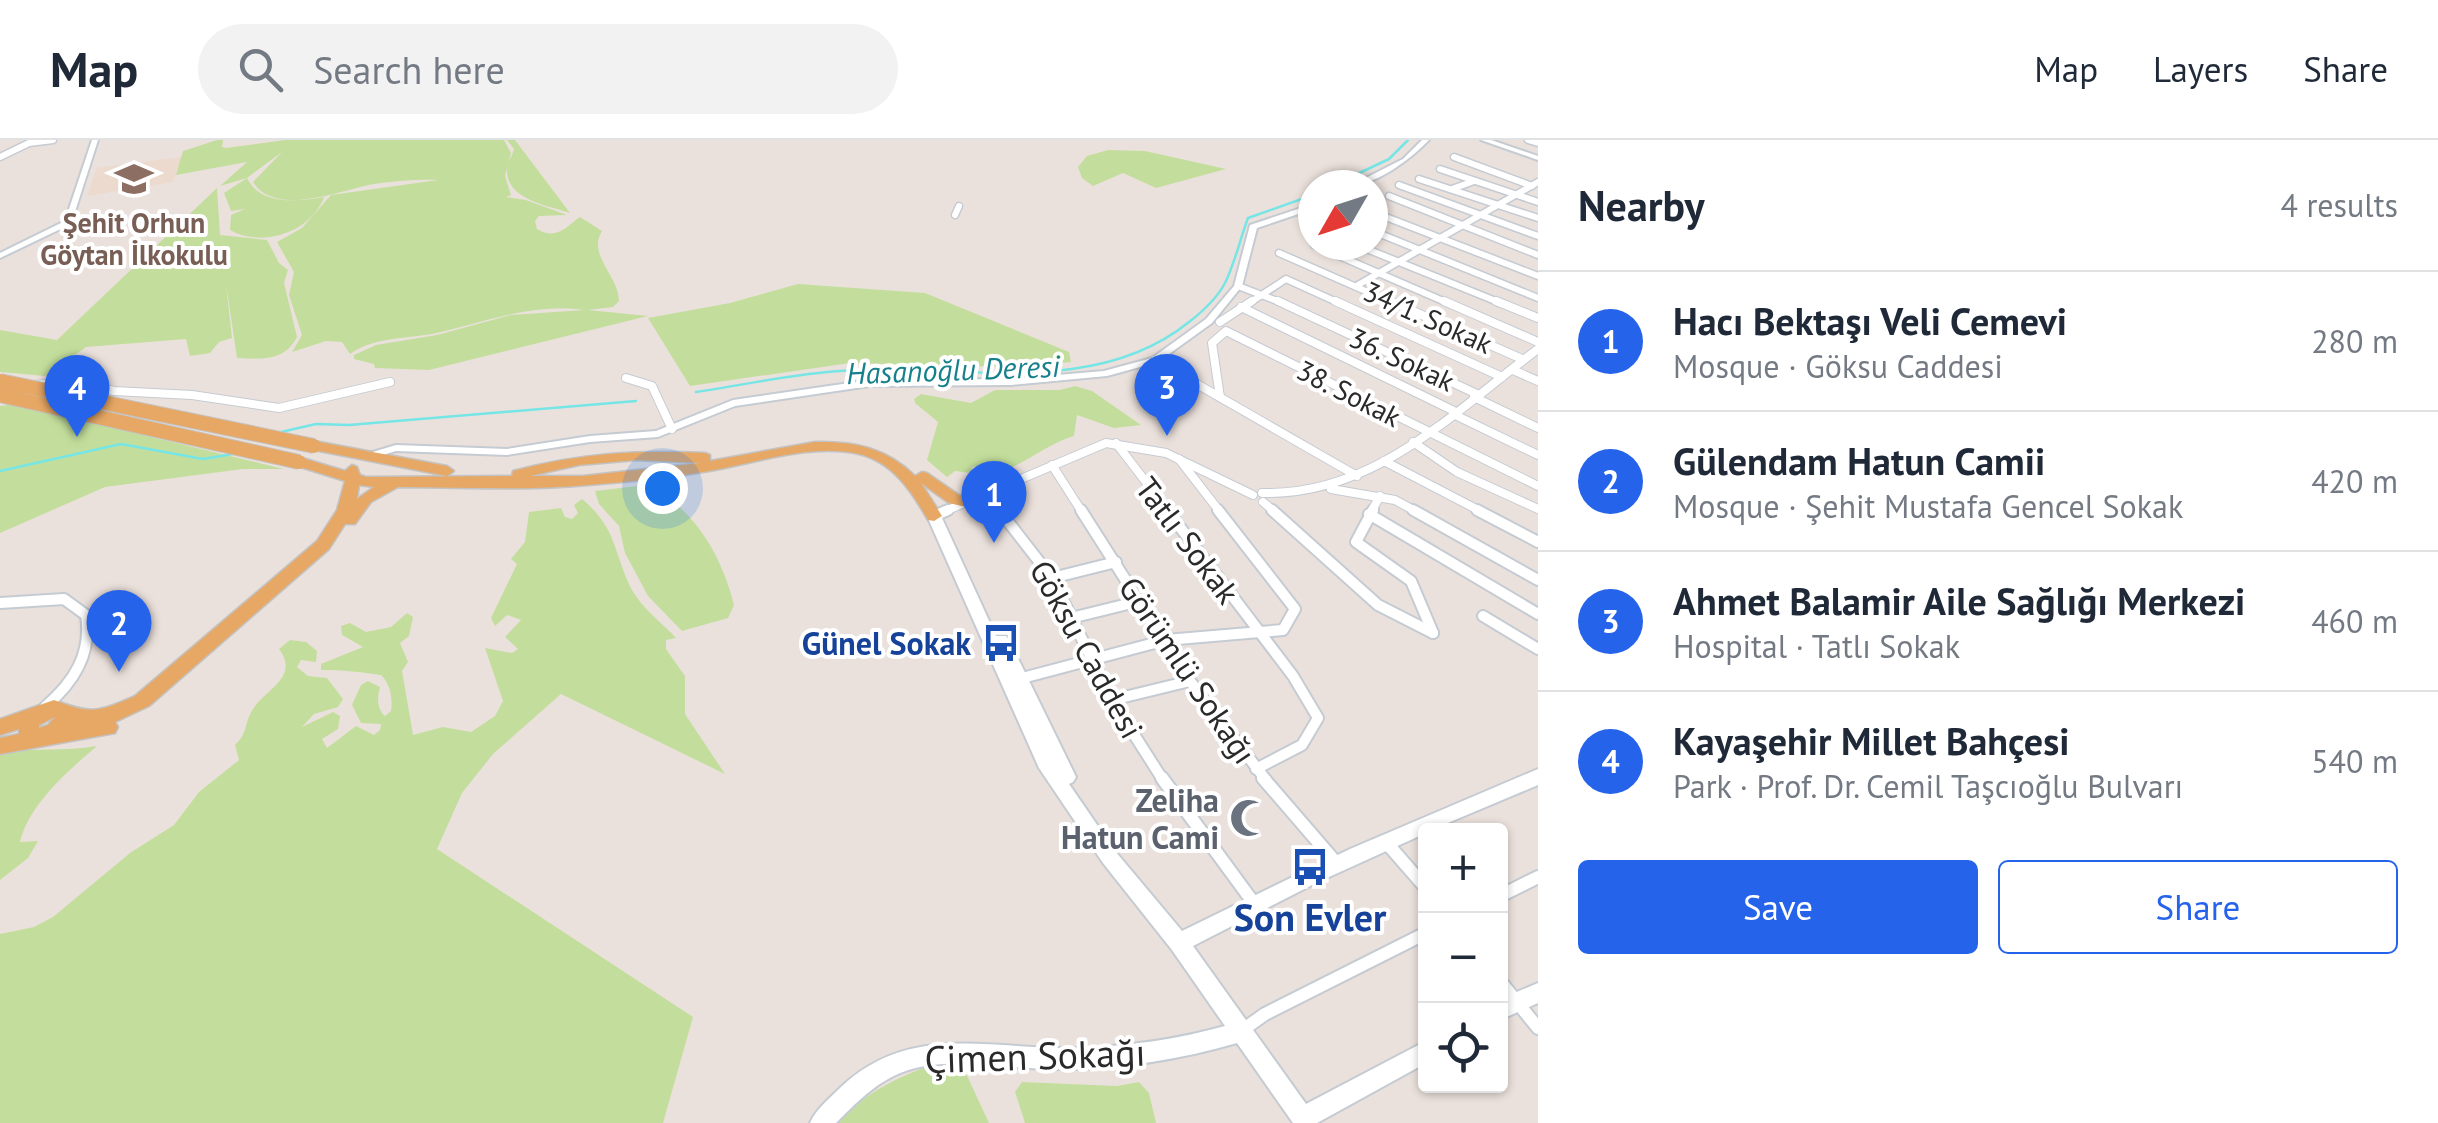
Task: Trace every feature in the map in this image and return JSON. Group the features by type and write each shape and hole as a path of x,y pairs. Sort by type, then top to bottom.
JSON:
{"main road":[{"path":"0,383 453,472 520,474 602,458 704,458 838,440 885,451 954,499 970,504"},
{"path":"0,396 373,481 540,482 626,477 815,447 844,447 875,455 899,468 916,483 938,515"},
{"path":"0,746 110,727 161,698 332,549 347,514 354,466 370,456"},
{"path":"602,458 641,461 642,470 626,477"},
{"path":"0,727 54,708 91,720 104,718 156,690 314,553 358,498 383,474 388,462"},
{"path":"323,468 338,488 347,514"},
{"path":"922,477 1014,681 1045,762 1108,857 1179,943 1304,1121 1418,1056"},
{"path":"347,514 375,491 403,480"},
{"path":"36,715 28,733 39,737 56,730 65,713"},
{"path":"1179,943 1253,902 1384,840 1538,777"},
{"path":"1508,1005 1538,994"},
{"name":"Çimen Sokağı","path":"821,1123 851,1088 876,1072 926,1053 1116,1057 1179,1050 1240,1032"}],"street":[{"path":"0,157 22,145 53,140"},
{"path":"0,256 70,219 94,140"},
{"path":"1385,170 1405,160 1426,140"},
{"path":"1484,140 1538,158"},
{"path":"1528,140 1538,143"},
{"path":"1454,157 1536,185"},
{"path":"1484,184 1516,166"},
{"path":"1440,169 1538,202"},
{"path":"1419,179 1538,218"},
{"path":"1388,221 1474,181"},
{"path":"1358,285 1476,214 1536,185"},
{"path":"1399,186 1538,236"},
{"path":"1389,196 1538,255"},
{"path":"955,215 960,206"},
{"path":"370,456 393,448 522,451 672,429 715,408 870,383 1052,380 1104,374 1154,360 1195,334 1238,286 1252,226 1298,211"},
{"path":"1388,218 1538,276"},
{"path":"1388,236 1538,298"},
{"name":"34/1. Sokak","path":"1278,253 1522,360"},
{"path":"1388,257 1538,318"},
{"path":"1264,497 1326,488 1357,476 1426,433 1512,370 1538,345 1348,260"},
{"path":"1220,322 1286,278 1502,377"},
{"name":"36. Sokak","path":"1238,286 1325,323 1538,428"},
{"path":"1242,307 1538,456"},
{"name":"38. Sokak","path":"1220,397 1212,343 1226,330 1538,486"},
{"path":"1154,360 1357,476"},
{"path":"1512,370 1538,381"},
{"path":"626,378 652,386 672,429"},
{"path":"0,383 78,382 114,391 192,395 278,408 390,382"},
{"path":"1413,442 1436,462 1538,509"},
{"path":"938,515 970,504 1052,464 1106,443 1116,444 1179,459 1264,497 1378,605 1432,632 1411,581 1356,542 1380,496"},
{"name":"Tatlı Sokak","path":"1116,444 1293,676 1318,718 1313,736 1298,750 1256,769"},
{"path":"388,462 406,448"},
{"path":"1014,681 1166,640 1234,632 1260,636 1282,630 1295,609 1179,459"},
{"path":"1384,461 1538,542"},
{"name":"Görümlü Sokağı","path":"1052,464 1190,681 1256,769 1338,864"},
{"path":"1335,466 1344,482"},
{"path":"1326,488 1380,496 1538,580"},
{"name":"Göksu Caddesi","path":"988,495 1052,578 1112,700 1147,758 1253,902"},
{"path":"1369,514 1538,614"},
{"path":"1052,578 1116,562"},
{"path":"0,603 64,599 86,615 87,650 63,691 36,715"},
{"path":"1071,618 1140,600"},
{"path":"1483,616 1538,649"},
{"path":"1112,700 1190,681"},
{"path":"63,691 65,713"},
{"path":"1384,840 1418,879"},
{"path":"1508,892 1538,877"},
{"name":"Çimen Sokağı","path":"1240,1032 1264,1014 1418,937"},
{"path":"1508,1005 1538,1028"}],"shaded area":[{"name":"Şehit Orhun Göytan İlkokulu","path":"182,157 173,182 87,196 97,168"}],"green space":[{"path":"223,140 222,147 226,148 285,140 504,140 511,153 505,176 511,195 506,197 567,215 539,216 535,221 537,229 556,233 580,217 602,231 598,249 619,301 613,307 588,310 648,316 429,370 375,368 374,364 354,359 354,355 376,345 437,335 511,315 584,310 544,309 507,315 432,334 379,342 350,354 342,342 326,341 292,352 302,335 289,295 294,272 277,242 302,228 331,195 438,180 374,184 309,199 277,198 263,193 253,182 282,152 247,178 220,186 247,162 176,175 183,151"},
{"path":"507,140 515,140 570,213 527,198 511,185 508,163 514,149"},
{"path":"1108,150 1145,151 1226,169 1156,188 1123,173 1093,186 1082,178 1078,167 1087,156"},
{"path":"247,178 261,193 280,200 324,197 308,220 297,228 270,237 242,235 230,230 231,215 245,209 231,211 224,193"},
{"path":"217,188 220,235 267,240 279,263 288,270 284,283 297,337 286,351 271,357 237,358 226,283 232,338 219,342 210,353 190,356 186,339 86,347 45,376 0,372 0,330 57,340"},
{"path":"798,284 925,293 1069,352 1071,362 1007,367 850,363 690,386 648,318 730,303"},
{"path":"1075,386 1092,391 1141,425 1114,428 1077,415 1074,436 997,472 984,474 981,466 972,467 970,473 955,471 947,477 927,460 938,422 915,403 914,399 921,394 971,403 995,390 1060,390"},
{"path":"15,404 284,469 243,469 105,487 0,533 0,406"},
{"path":"646,485 678,506 714,551 734,605 728,618 682,631 648,596 625,553 619,526 599,504 595,491"},
{"path":"582,499 609,531 636,597 676,638 666,640 666,649 685,676 685,714 725,774 561,694 493,754 462,793 437,849 693,1017 663,1123 0,1123 0,934 34,927 53,917 130,853 174,825 199,792 239,760 235,745 253,709 283,675 286,667 279,649 290,640 306,642 317,651 316,662 301,660 297,667 308,676 327,678 343,699 338,707 314,714 302,727 333,712 340,716 338,729 322,739 327,748 356,726 374,735 380,730 381,724 361,723 352,705 361,685 368,681 380,687 380,710 385,716 391,711 390,691 381,675 321,670 321,664 363,647 342,635 341,626 350,623 366,632 391,627 407,613 413,617 409,636 400,643 408,662 402,671 413,735 443,727 471,732 495,716 503,701 485,648 512,653 518,649 505,637 521,620 507,615 495,626 491,618 517,564 511,559 525,542 529,512 561,508 565,517 572,519 578,513 574,505"},
{"path":"97,746 41,801 20,842 38,841 28,858 0,880 0,753"},
{"path":"926,1067 963,1067 989,1123 836,1123 878,1090"},
{"path":"1022,1082 1117,1086 1139,1082 1149,1093 1156,1123 1025,1123 1015,1092"}],"waterway":[{"name":"Hasanoğlu Deresi","path":"1366,170 1389,159 1408,140"},
{"name":"Hasanoğlu Deresi","path":"696,392 840,371 1021,373 1066,370 1110,361 1151,346 1189,322 1222,289 1248,218 1298,200"},
{"name":"Hasanoğlu Deresi","path":"281,432 316,424 349,425 636,401"},
{"name":"Hasanoğlu Deresi","path":"0,471 121,444 203,459 233,454"}],"place":[{"name":"Şehit Orhun Göytan İlkokulu","path":"134,179"},
{"name":"Ahmet Balamir Aile Sağlığı Merkezi","path":"1167,436"},
{"name":"Kayaşehir Millet Bahçesi","path":"77,437"},
{"name":"Hacı Bektaşı Veli Cemevi","path":"994,543"},
{"name":"Günel Sokak","path":"1001,643"},
{"name":"Gülendam Hatun Camii","path":"119,672"},
{"name":"Zeliha Hatun Cami","path":"1249,818"},
{"name":"Son Evler","path":"1310,867"}]}
